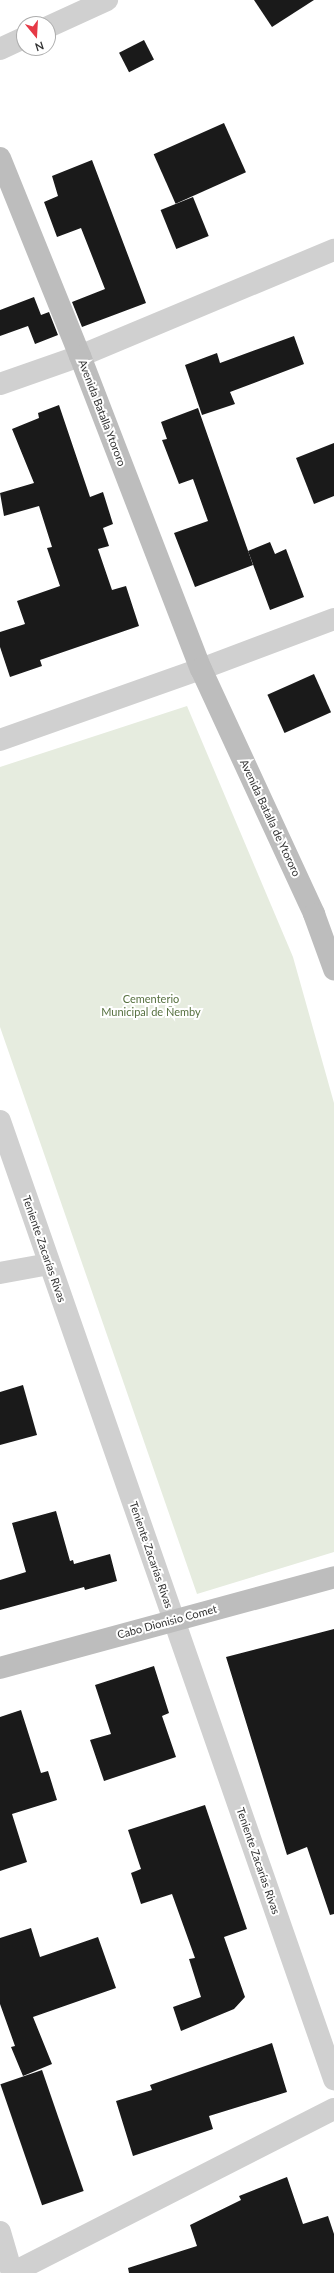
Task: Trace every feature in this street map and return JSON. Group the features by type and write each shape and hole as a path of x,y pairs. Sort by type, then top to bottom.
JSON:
{"street":[{"path":"56,23 107,0"},
{"path":"0,49 16,42"},
{"name":"Avenida Batalla Ytororo","path":"0,158 80,356 201,669"},
{"path":"0,384 80,356 334,250"},
{"path":"0,740 201,669 334,619"},
{"name":"Avenida Batalla de Ytororo","path":"201,669 314,914 334,969"},
{"name":"Teniente Zacarías Rivas","path":"0,1121 334,2079"},
{"path":"0,1273 49,1264"},
{"name":"Cabo Dionisio Comet","path":"0,1668 334,1577"},
{"path":"0,2232 12,2273 334,2109"}],"green space":[{"name":"Cementerio Municipal de Ñemby","path":"187,706 293,957 334,1103 334,1552 197,1594 0,1027 0,767"}],"building":[{"path":"254,0 314,0 272,27"},
{"path":"144,40 154,60 129,72 119,53"},
{"path":"224,123 246,172 176,204 154,154"},
{"path":"92,160 146,303 82,327 72,302 105,289 81,228 57,237 44,202 58,196 52,176"},
{"path":"193,197 209,236 176,249 161,210"},
{"path":"34,297 41,315 49,312 58,335 35,344 28,326 0,336 0,310"},
{"path":"294,336 304,364 230,392 235,404 202,415 185,365 217,353 220,363"},
{"path":"59,405 90,497 103,492 113,524 103,528 109,546 98,549 112,590 126,586 139,626 40,660 42,666 10,677 0,647 0,632 25,624 17,601 60,586 47,548 52,547 39,506 4,516 0,493 34,483 12,429 39,418 38,413"},
{"path":"198,408 253,565 195,587 174,533 208,521 193,479 179,484 162,440 167,439 161,422"},
{"path":"334,443 334,496 314,504 296,458"},
{"path":"270,542 275,554 286,549 304,597 270,610 248,551"},
{"path":"314,674 331,712 284,733 267,695"},
{"path":"23,1385 37,1435 0,1445 0,1392"},
{"path":"56,1511 70,1561 73,1560 74,1564 110,1554 117,1581 85,1590 84,1587 0,1610 0,1580 26,1572 12,1523"},
{"path":"334,1629 334,1914 330,1915 307,1847 287,1855 226,1657"},
{"path":"154,1666 169,1713 162,1716 176,1757 104,1781 90,1740 111,1734 95,1685"},
{"path":"21,1710 41,1773 48,1771 57,1800 12,1814 27,1862 0,1871 0,1717"},
{"path":"205,1805 247,1929 224,1937 245,1997 234,2009 181,2031 173,2007 201,1997 189,1959 195,1958 172,1894 141,1904 131,1873 141,1869 128,1830"},
{"path":"31,1928 40,1957 98,1937 116,1988 33,2017 52,2064 23,2076 11,2047 15,2046 0,2004 0,1938"},
{"path":"272,2043 287,2092 209,2116 213,2129 133,2156 116,2101 152,2090 150,2085"},
{"path":"42,2070 84,2191 42,2205 0,2084"},
{"path":"287,2177 303,2224 328,2216 334,2234 334,2273 129,2273 128,2268 197,2246 190,2225 241,2200 239,2196"}]}
